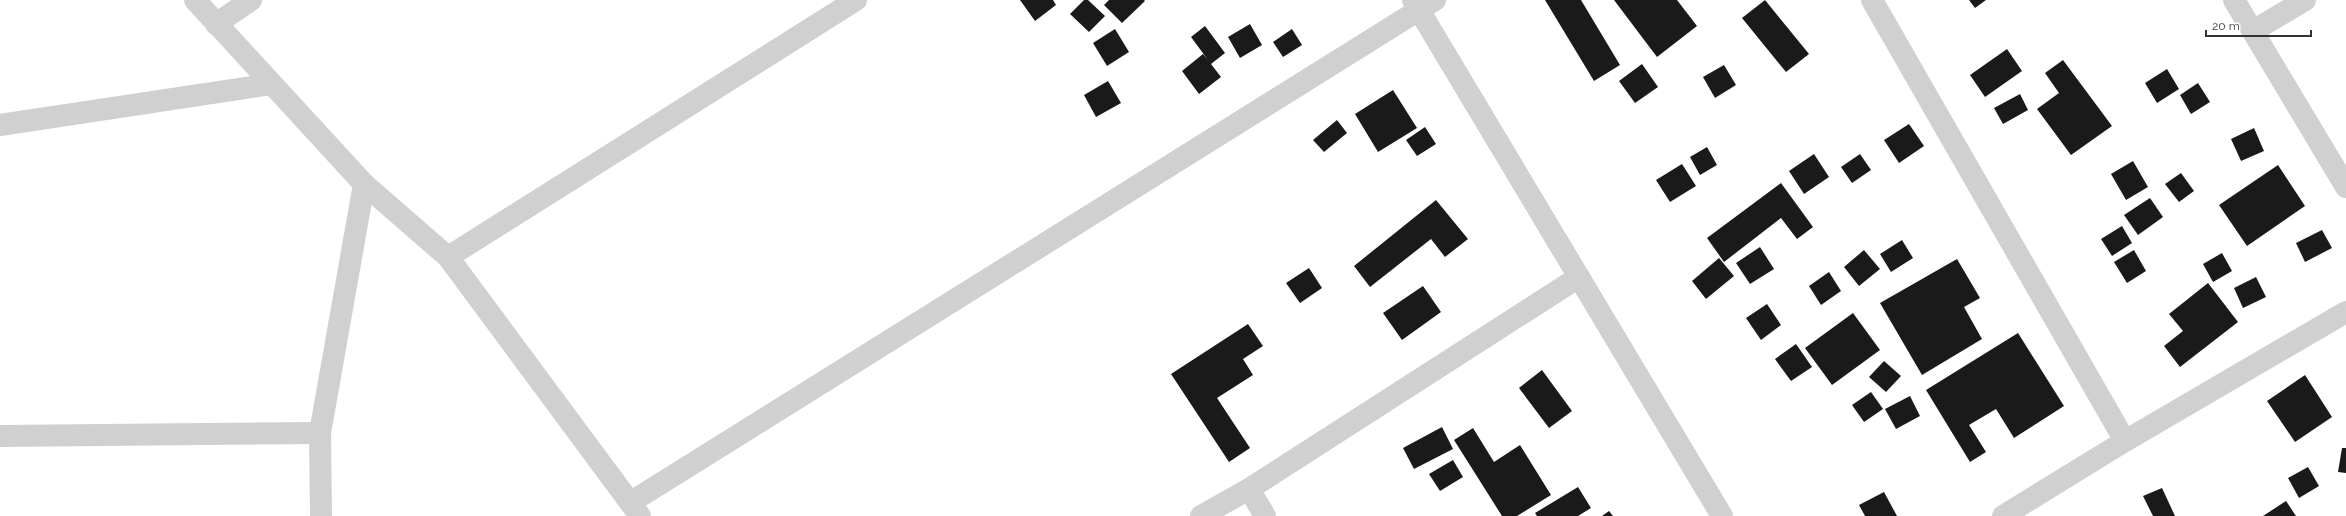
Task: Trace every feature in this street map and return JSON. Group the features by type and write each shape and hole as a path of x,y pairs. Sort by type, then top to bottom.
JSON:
{"street":[{"path":"195,0 364,184 448,257 635,509 1422,3 1579,277 1722,516"},
{"path":"216,24 251,0"},
{"path":"448,257 856,0"},
{"path":"1872,0 2125,441"},
{"path":"2234,0 2346,187"},
{"path":"2253,31 2305,0"},
{"path":"0,125 271,84"},
{"path":"321,516 320,433 364,184"},
{"path":"1201,516 1249,489 1579,277"},
{"path":"2003,516 2125,441 2346,312"},
{"path":"0,436 320,433"},
{"path":"1249,489 1265,516"}],"building":[{"path":"1020,0 1053,0 1056,5 1035,21"},
{"path":"1084,0 1088,0 1105,16 1089,32 1070,14"},
{"path":"1109,0 1145,1 1122,23 1104,5"},
{"path":"1545,0 1581,0 1620,65 1594,81"},
{"path":"1614,0 1677,0 1697,26 1657,57"},
{"path":"1765,0 1809,54 1786,72 1742,18"},
{"path":"1969,0 1986,0 1975,8"},
{"path":"1250,24 1262,45 1240,58 1228,37"},
{"path":"1205,26 1225,53 1211,64 1221,77 1199,94 1182,71 1203,54 1208,60 1191,37"},
{"path":"1115,29 1129,52 1107,66 1093,43"},
{"path":"1292,29 1302,45 1283,57 1273,42"},
{"path":"2007,49 2022,71 1985,97 1970,75"},
{"path":"2063,60 2112,126 2071,155 2037,109 2059,93 2045,73"},
{"path":"1642,64 1658,87 1635,103 1619,81"},
{"path":"1724,65 1736,85 1715,98 1703,77"},
{"path":"2167,69 2179,89 2157,103 2145,83"},
{"path":"1108,81 1121,103 1096,117 1084,95"},
{"path":"2198,83 2210,102 2191,114 2180,95"},
{"path":"1393,90 1417,128 1378,152 1355,114"},
{"path":"2020,94 2028,110 2003,124 1994,108"},
{"path":"1337,120 1347,133 1324,152 1313,140"},
{"path":"1909,124 1924,146 1899,163 1884,140"},
{"path":"1425,127 1436,144 1417,156 1406,140"},
{"path":"2254,128 2264,151 2241,161 2231,139"},
{"path":"1707,147 1717,165 1700,175 1690,157"},
{"path":"1814,154 1829,177 1804,194 1789,171"},
{"path":"1860,154 1871,170 1852,183 1841,167"},
{"path":"2133,161 2148,187 2126,200 2111,174"},
{"path":"1682,164 1696,186 1670,202 1656,180"},
{"path":"2278,165 2305,206 2247,246 2219,205"},
{"path":"2181,173 2194,191 2179,202 2165,184"},
{"path":"1781,183 1813,227 1797,239 1781,218 1724,262 1707,238"},
{"path":"2150,198 2163,217 2138,235 2124,215"},
{"path":"1436,200 1468,239 1445,257 1431,239 1370,287 1354,266"},
{"path":"2122,226 2132,243 2112,256 2101,239"},
{"path":"2322,230 2332,248 2305,262 2296,243"},
{"path":"1902,240 1913,258 1891,272 1880,254"},
{"path":"1760,247 1774,269 1750,284 1736,263"},
{"path":"1864,250 1880,269 1859,286 1844,267"},
{"path":"2134,250 2146,271 2127,283 2114,262"},
{"path":"2222,253 2232,271 2213,282 2203,264"},
{"path":"1719,258 1734,276 1706,299 1692,281"},
{"path":"1957,259 1980,298 1964,307 1982,339 1922,375 1880,303"},
{"path":"1309,268 1322,288 1300,303 1286,283"},
{"path":"1829,272 1841,291 1821,305 1809,286"},
{"path":"2256,277 2266,297 2243,308 2234,288"},
{"path":"2208,283 2238,322 2180,367 2164,346 2183,331 2169,314"},
{"path":"1423,286 1441,312 1402,340 1383,313"},
{"path":"1767,304 1781,325 1761,340 1746,318"},
{"path":"1853,313 1880,350 1832,385 1805,348"},
{"path":"1248,324 1263,346 1243,359 1253,375 1217,398 1250,448 1229,462 1171,374"},
{"path":"2018,333 2064,406 2014,438 1996,409 1969,425 1986,452 1970,462 1926,390"},
{"path":"1796,344 1812,367 1791,381 1775,359"},
{"path":"1884,361 1901,376 1886,392 1869,377"},
{"path":"1542,370 1572,411 1549,428 1519,388"},
{"path":"2305,375 2332,417 2295,442 2267,401"},
{"path":"1871,392 1883,409 1864,422 1852,405"},
{"path":"1910,396 1920,416 1896,429 1885,409"},
{"path":"1442,427 1453,449 1414,469 1403,448"},
{"path":"1473,428 1494,462 1520,445 1551,495 1517,516 1502,516 1454,440"},
{"path":"2342,448 2346,448 2346,473 2338,472"},
{"path":"1453,460 1463,477 1440,491 1429,474"},
{"path":"2308,467 2319,486 2299,498 2288,478"},
{"path":"1578,487 1591,508 1578,516 1537,516 1535,513"},
{"path":"2162,488 2175,516 2153,516 2143,496"},
{"path":"1884,492 1897,516 1865,516 1859,505"},
{"path":"2286,501 2296,516 2263,516"},
{"path":"1609,511 1613,516 1602,516"}]}
